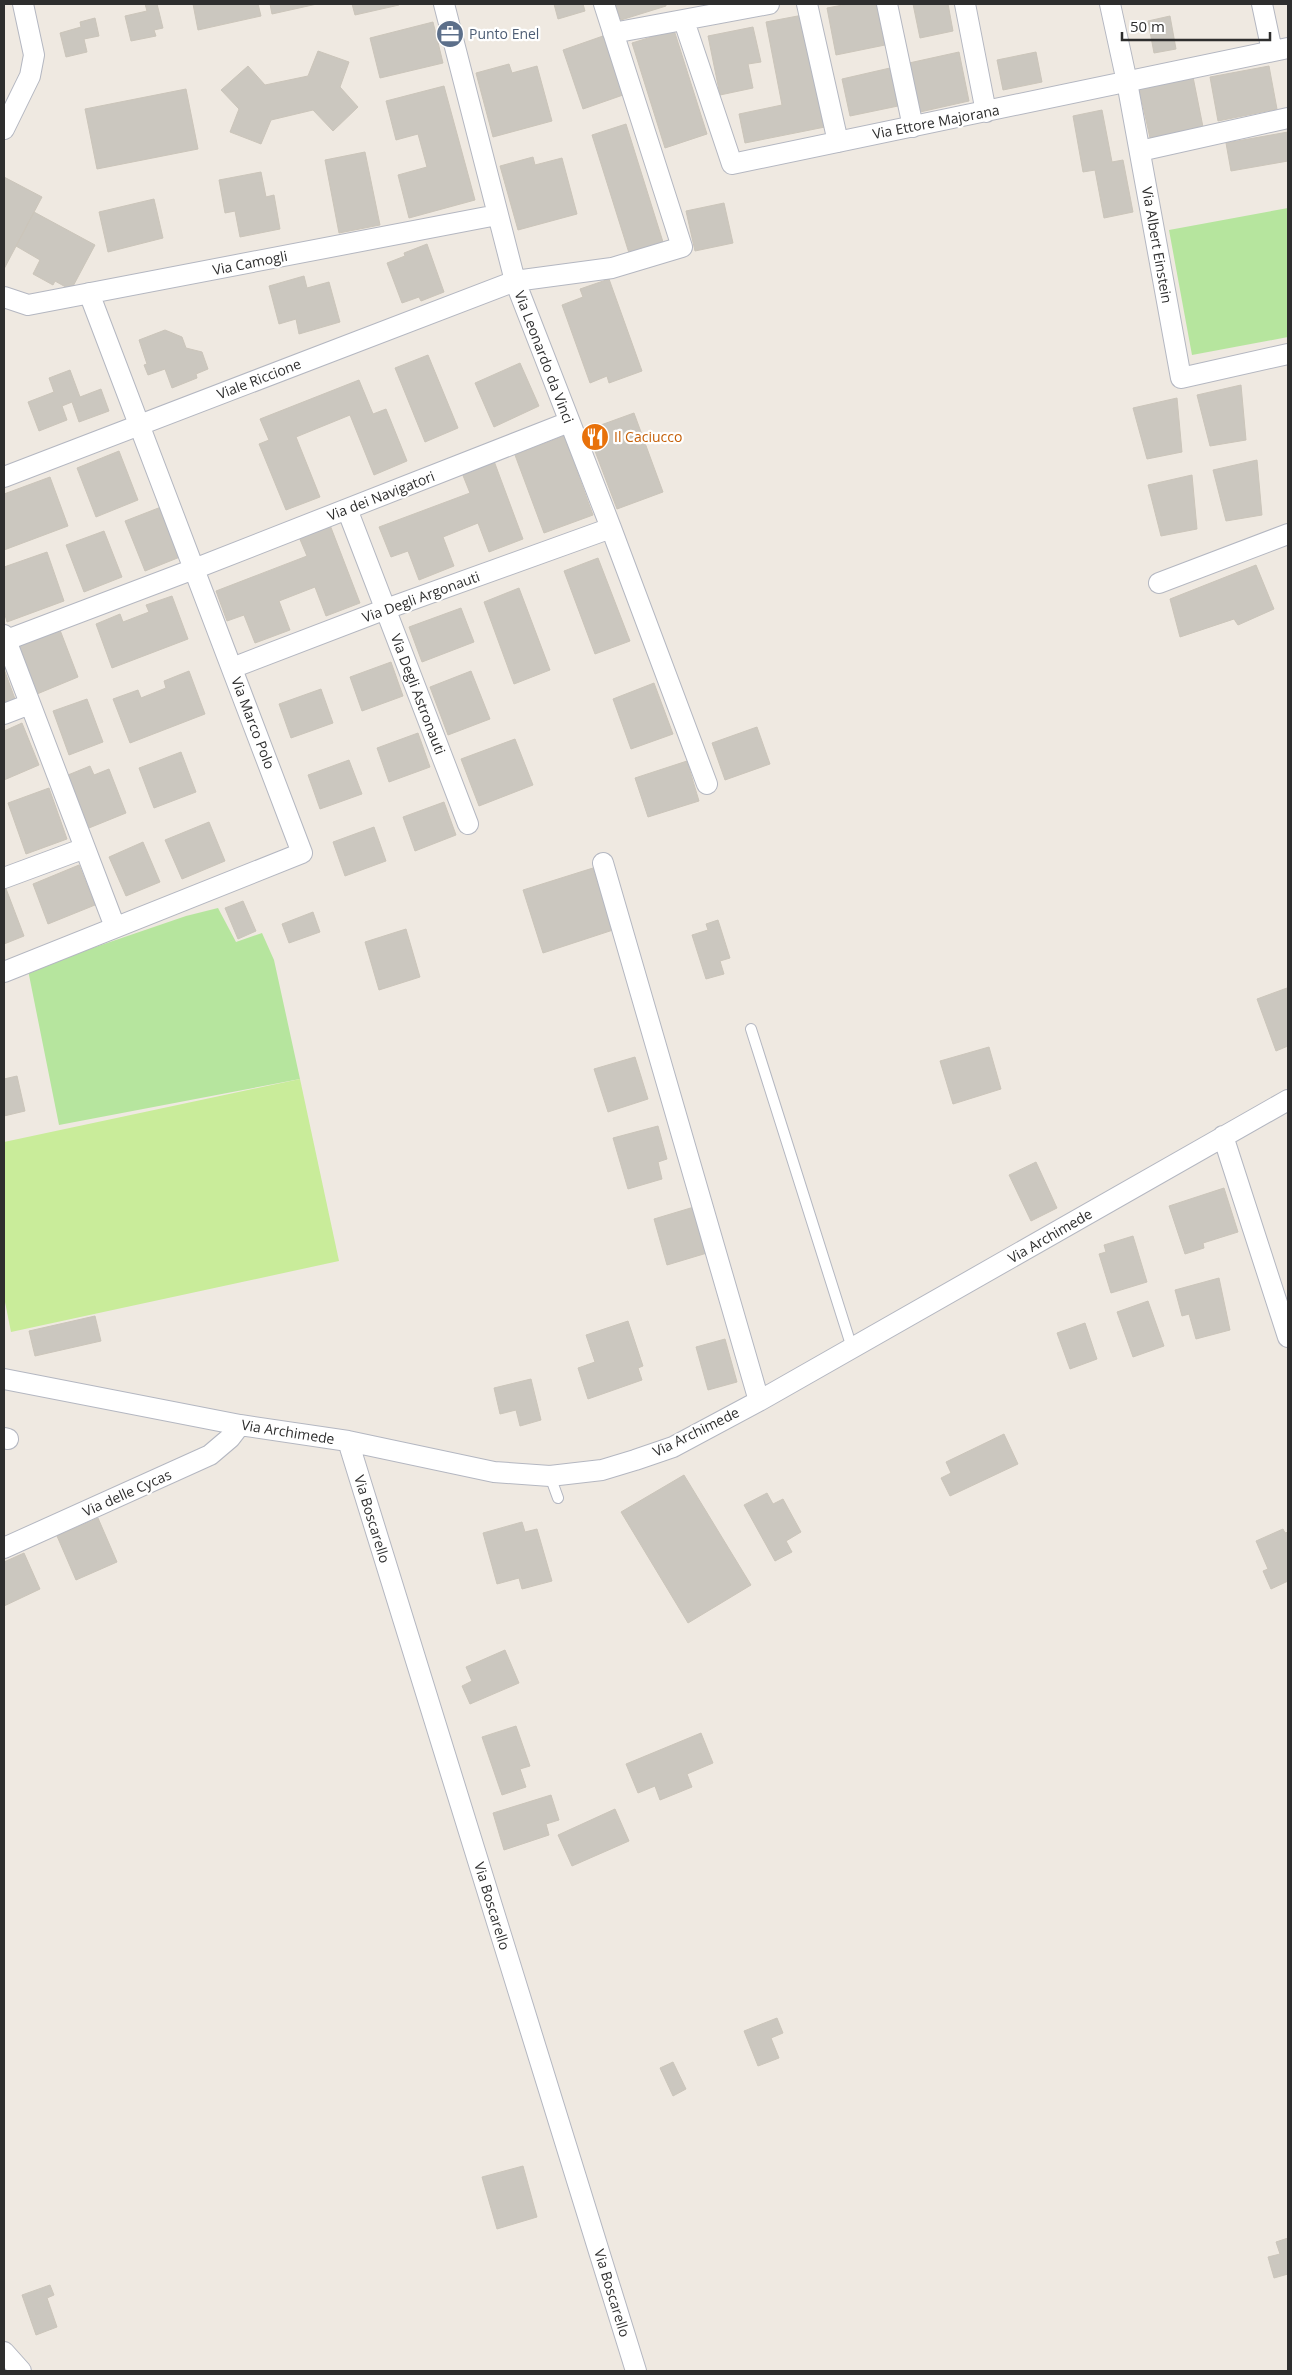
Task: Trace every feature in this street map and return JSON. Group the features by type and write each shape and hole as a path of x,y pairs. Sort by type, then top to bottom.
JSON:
{"street":[{"path":"4,129 30,76 34,55 23,4"},
{"name":"Via Leonardo da Vinci","path":"444,4 515,281 611,528 707,784"},
{"path":"604,4 613,33 769,4"},
{"path":"807,4 838,142"},
{"path":"887,4 913,127"},
{"path":"965,4 986,112"},
{"name":"Via Albert Einstein","path":"1110,4 1127,82 1181,378 1288,354"},
{"path":"1262,4 1280,49"},
{"name":"Via Ettore Majorana","path":"684,21 732,164 1280,49"},
{"name":"Viale Riccione","path":"4,477 515,281 612,268 682,247 613,33"},
{"path":"1140,152 1288,118"},
{"name":"Via Camogli","path":"4,298 28,305 497,215"},
{"name":"Via Marco Polo","path":"4,972 302,853 138,425 90,293"},
{"name":"Via dei Navigatori","path":"4,638 194,569 569,422"},
{"name":"Via Degli Astronauti","path":"347,509 468,824"},
{"name":"Via Degli Argonauti","path":"232,668 386,609 611,528"},
{"path":"1159,583 1288,534"},
{"path":"4,638 115,927"},
{"path":"4,714 30,704"},
{"path":"4,878 85,848"},
{"path":"603,863 759,1400"},
{"name":"Via Archimede","path":"4,1379 240,1425 348,1441 494,1472 550,1476 602,1470 673,1446 759,1400 1288,1100"},
{"path":"1222,1136 1288,1337"},
{"name":"Via delle Cycas","path":"4,1548 210,1455 230,1438 240,1425"},
{"name":"Via Boscarello","path":"348,1441 636,2371"},
{"path":"4,2352 21,2371"}],"lane":[{"path":"751,1029 852,1348"},
{"path":"550,1476 558,1498"}],"green space":[{"path":"1288,208 1288,337 1192,355 1169,230"},
{"path":"218,908 236,942 262,933 274,960 300,1079 59,1125 28,970 186,916"},
{"path":"300,1079 339,1261 11,1332 4,1297 4,1142"}],"building":[{"path":"145,4 157,4 163,28 154,30 156,36 131,41 125,16 147,11"},
{"path":"193,4 258,4 261,16 198,30"},
{"path":"270,4 317,4 272,14"},
{"path":"352,4 398,4 399,5 355,15"},
{"path":"554,4 583,4 585,11 558,19"},
{"path":"615,4 666,4 666,6 621,20"},
{"path":"848,4 876,4 885,45 836,55 827,8"},
{"path":"913,4 948,4 953,31 920,38"},
{"path":"803,15 825,127 745,143 739,114 782,105 766,22"},
{"path":"1170,16 1176,49 1154,53 1148,21"},
{"path":"95,18 99,36 84,39 87,52 66,57 60,33 81,27 80,22"},
{"path":"433,22 443,63 380,78 370,38"},
{"path":"753,27 761,62 748,64 753,88 720,95 708,36"},
{"path":"674,30 707,134 665,148 632,43"},
{"path":"603,36 623,95 583,109 563,50"},
{"path":"318,51 349,62 340,87 358,107 333,131 313,110 271,120 261,144 230,132 239,109 221,90 248,66 265,85 308,76"},
{"path":"959,52 969,101 920,112 909,63"},
{"path":"1036,52 1042,82 1003,90 997,60"},
{"path":"509,64 512,73 537,66 552,121 493,137 476,73"},
{"path":"1269,66 1277,109 1218,121 1210,77"},
{"path":"890,68 898,106 850,116 842,79"},
{"path":"1193,77 1203,127 1150,138 1139,88"},
{"path":"444,86 475,200 409,218 398,175 427,167 418,134 396,140 386,101"},
{"path":"186,89 198,149 97,169 85,109"},
{"path":"1102,110 1112,162 1123,160 1133,212 1104,218 1095,170 1083,172 1073,116"},
{"path":"626,124 663,242 629,253 592,135"},
{"path":"1288,132 1288,161 1231,171 1226,143"},
{"path":"365,152 380,225 339,233 325,160"},
{"path":"533,157 535,165 562,158 577,214 518,230 500,166"},
{"path":"261,172 266,197 274,195 280,229 240,237 235,211 225,213 219,180"},
{"path":"4,177 42,197 4,269"},
{"path":"154,199 163,238 108,252 99,212"},
{"path":"724,203 733,243 695,251 686,211"},
{"path":"34,212 95,245 71,290 55,281 53,285 33,274 40,260 16,246"},
{"path":"427,244 444,292 421,301 419,297 402,303 387,263 405,256 404,253"},
{"path":"304,276 307,288 329,282 340,322 299,334 296,319 279,324 269,286"},
{"path":"609,279 642,371 609,383 607,376 590,383 562,305 583,297 580,289"},
{"path":"165,330 182,337 186,348 202,352 208,369 196,374 197,378 172,388 165,369 148,375 144,365 147,364 139,340"},
{"path":"428,355 458,428 425,442 395,368"},
{"path":"520,363 539,406 494,427 475,383"},
{"path":"70,370 80,397 101,389 109,411 79,422 72,402 62,406 67,420 39,431 28,402 54,392 49,378"},
{"path":"359,380 373,414 386,409 407,461 374,475 350,415 296,437 320,497 286,510 259,444 269,440 260,419"},
{"path":"1241,385 1246,440 1210,446 1197,395"},
{"path":"1177,398 1182,452 1147,459 1133,408"},
{"path":"634,413 663,492 617,509 587,430"},
{"path":"564,436 593,515 544,533 515,455"},
{"path":"119,451 138,500 96,517 77,468"},
{"path":"1257,460 1262,515 1226,521 1213,470"},
{"path":"494,461 523,539 489,552 478,523 443,537 454,566 419,580 408,551 391,557 379,527 470,493 462,473"},
{"path":"1192,475 1197,529 1161,536 1148,485"},
{"path":"50,477 68,526 4,550 4,494"},
{"path":"161,507 180,557 145,571 125,521"},
{"path":"330,525 360,603 326,616 315,587 279,601 290,630 255,643 244,615 227,621 216,591 307,556 299,537"},
{"path":"104,531 122,577 84,592 66,545"},
{"path":"47,552 64,601 7,622 4,611 4,567"},
{"path":"598,558 630,641 595,654 564,571"},
{"path":"1256,565 1274,609 1238,625 1234,619 1180,637 1170,599"},
{"path":"519,588 550,670 514,684 484,602"},
{"path":"172,596 188,639 112,668 96,624 120,614 123,622 149,612 146,605"},
{"path":"461,608 474,642 422,662 409,627"},
{"path":"60,630 78,677 37,694 18,646"},
{"path":"391,662 403,696 362,711 350,677"},
{"path":"4,669 15,699 4,704"},
{"path":"189,671 205,714 130,743 113,699 138,690 141,698 166,688 164,681"},
{"path":"471,671 490,719 448,735 430,687"},
{"path":"654,683 673,734 631,749 613,699"},
{"path":"321,689 333,723 291,738 279,704"},
{"path":"87,699 103,742 69,755 53,711"},
{"path":"22,723 39,765 4,780 4,731"},
{"path":"757,727 770,764 725,780 712,743"},
{"path":"418,733 430,767 389,782 377,748"},
{"path":"515,739 533,785 479,806 461,759"},
{"path":"181,752 196,792 154,808 139,768"},
{"path":"349,760 362,794 320,809 308,775"},
{"path":"687,761 699,801 648,817 635,778"},
{"path":"90,766 94,775 109,769 126,813 89,828 68,775"},
{"path":"49,788 67,839 26,854 8,803"},
{"path":"444,802 456,835 415,851 403,817"},
{"path":"209,822 225,861 182,879 165,840"},
{"path":"374,827 386,861 345,876 333,842"},
{"path":"143,842 160,882 126,896 109,857"},
{"path":"79,865 95,905 48,924 33,884"},
{"path":"593,868 613,930 543,953 523,890"},
{"path":"4,887 24,936 4,944"},
{"path":"243,901 256,931 238,939 225,908"},
{"path":"313,912 320,932 289,943 282,924"},
{"path":"718,920 730,958 720,961 724,974 706,979 692,935 708,930 706,924"},
{"path":"406,929 420,977 379,990 365,942"},
{"path":"1287,988 1288,1046 1276,1051 1257,999"},
{"path":"989,1047 1001,1089 953,1104 940,1061"},
{"path":"635,1057 648,1099 608,1112 594,1069"},
{"path":"17,1076 25,1111 4,1116 4,1079"},
{"path":"658,1126 667,1159 658,1162 662,1179 628,1189 613,1138"},
{"path":"1036,1162 1057,1208 1031,1221 1009,1175"},
{"path":"1224,1188 1238,1232 1203,1243 1204,1248 1185,1254 1169,1206"},
{"path":"694,1207 707,1253 667,1265 654,1219"},
{"path":"1133,1236 1147,1282 1111,1293 1099,1254 1106,1252 1104,1245"},
{"path":"1219,1278 1230,1330 1196,1339 1189,1314 1182,1316 1175,1290"},
{"path":"1148,1301 1164,1346 1133,1357 1117,1312"},
{"path":"95,1316 101,1341 35,1356 29,1331"},
{"path":"628,1321 643,1366 638,1368 642,1380 588,1399 578,1368 595,1362 586,1335"},
{"path":"1085,1323 1097,1359 1070,1369 1057,1333"},
{"path":"725,1339 737,1382 708,1390 696,1347"},
{"path":"531,1379 541,1420 520,1426 516,1410 500,1414 494,1388"},
{"path":"1004,1434 1018,1464 950,1496 941,1478 951,1473 946,1462"},
{"path":"684,1475 751,1585 688,1623 621,1512"},
{"path":"767,1493 773,1504 783,1499 801,1532 786,1541 792,1552 775,1561 744,1505"},
{"path":"98,1518 117,1562 76,1580 57,1536"},
{"path":"522,1522 525,1532 537,1529 552,1581 522,1589 519,1578 497,1584 483,1533"},
{"path":"1283,1529 1285,1533 1288,1532 1288,1581 1271,1589 1263,1571 1268,1569 1256,1541"},
{"path":"24,1553 40,1589 4,1606 4,1562"},
{"path":"505,1650 519,1683 470,1704 462,1686 472,1681 466,1667"},
{"path":"516,1726 530,1766 520,1769 526,1787 502,1795 482,1737"},
{"path":"701,1733 713,1763 687,1774 692,1787 660,1800 655,1786 638,1793 626,1764"},
{"path":"551,1795 559,1820 546,1824 549,1835 504,1850 493,1813"},
{"path":"615,1809 629,1841 572,1866 558,1835"},
{"path":"777,2018 783,2033 771,2038 779,2058 758,2066 744,2031"},
{"path":"673,2062 686,2089 673,2096 660,2068"},
{"path":"523,2166 537,2217 497,2229 482,2177"},
{"path":"1288,2238 1288,2274 1274,2278 1268,2257 1280,2254 1276,2242"},
{"path":"50,2285 54,2295 47,2298 57,2327 36,2335 22,2295"}],"place":[{"name":"Punto Enel","path":"450,34"},
{"name":"Il Caciucco","path":"595,437"}]}
